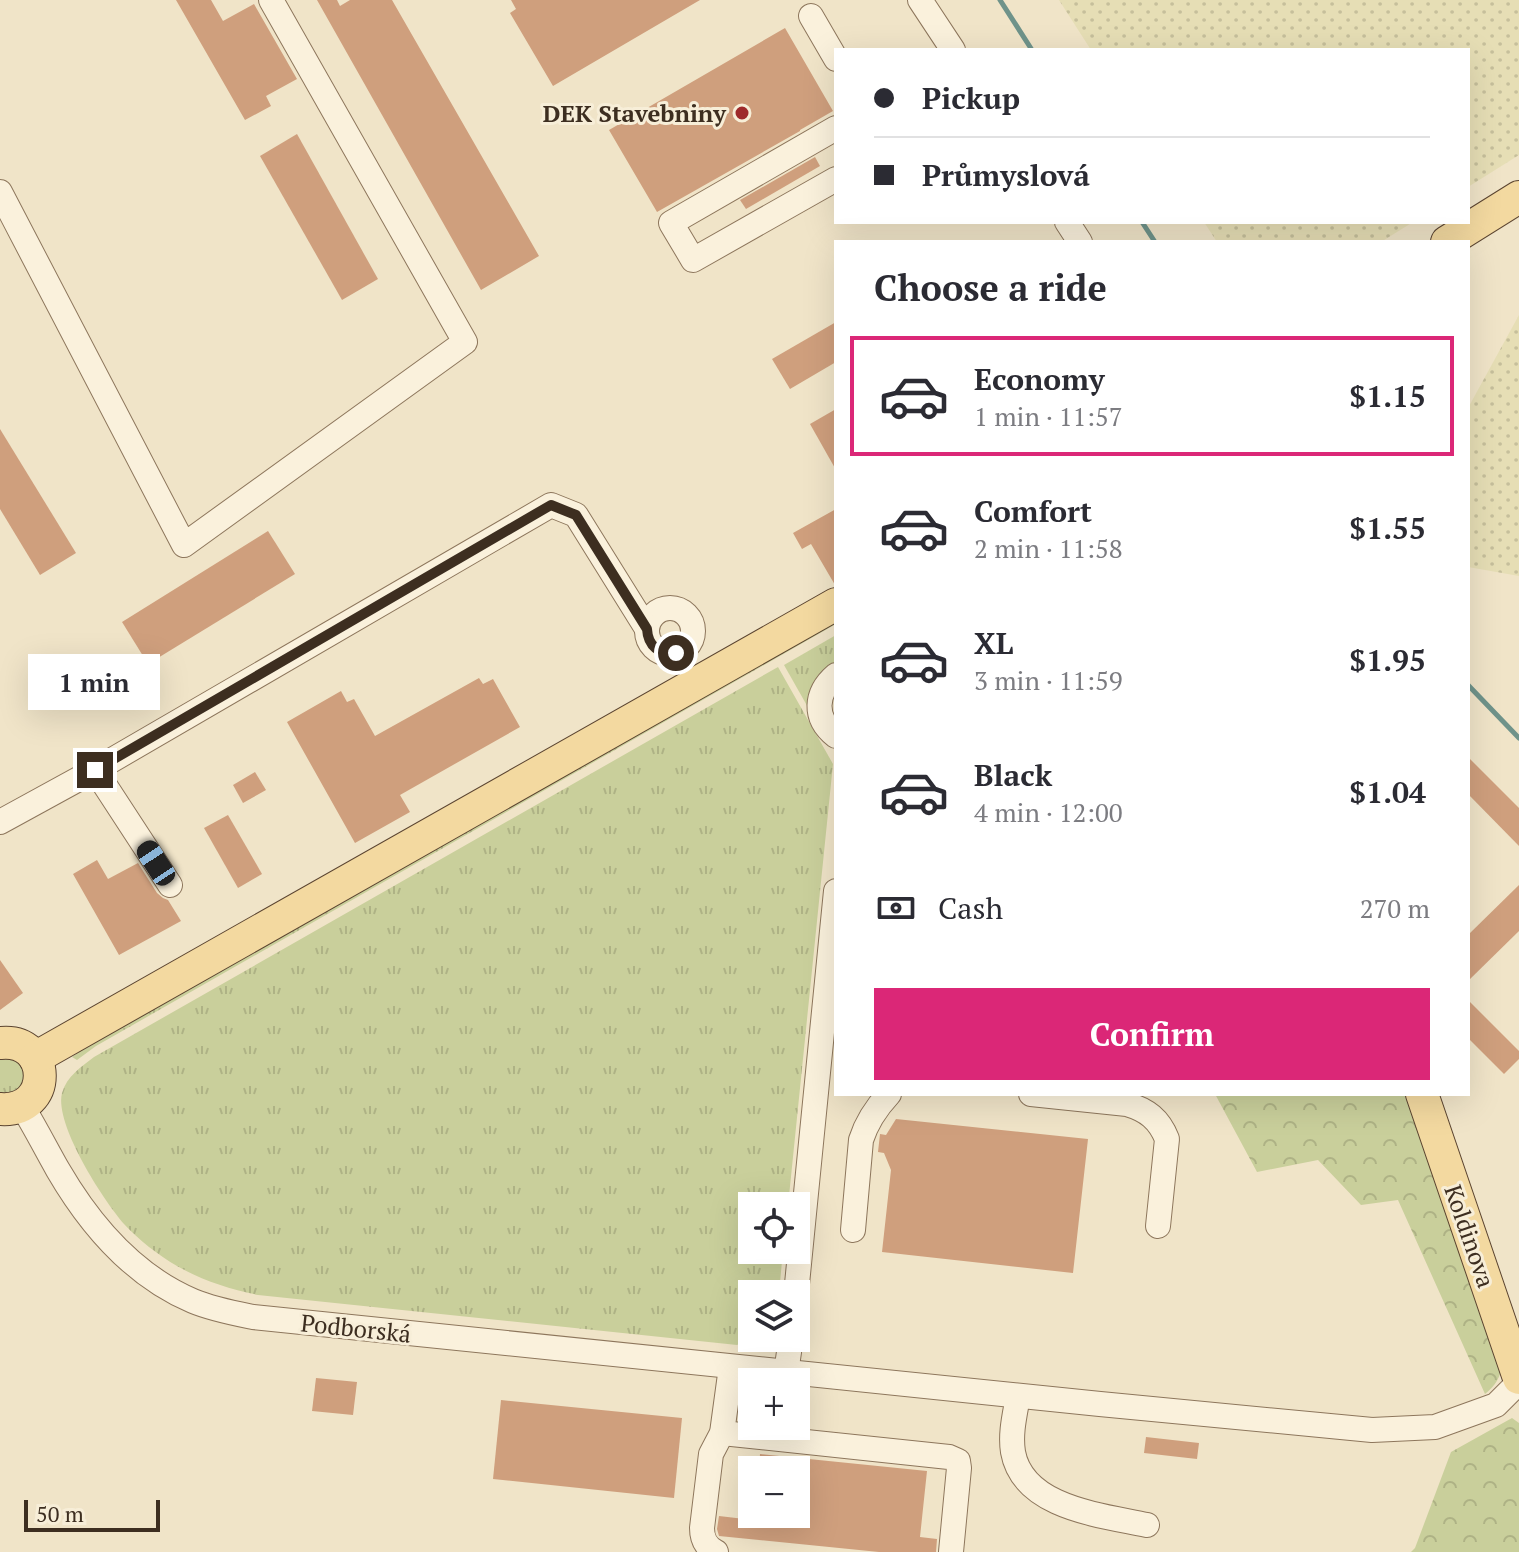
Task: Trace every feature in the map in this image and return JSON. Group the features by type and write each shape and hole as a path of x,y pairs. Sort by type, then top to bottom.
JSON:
{"main road":[{"path":"1450,240 1519,197"},
{"path":"35,1058 834,605"},
{"path":"0,1043 10,1042 26,1048 40,1069 40,1083 33,1096 11,1107"},
{"name":"Koldinova","path":"1423,1096 1519,1380"}],"street":[{"path":"0,192 184,545 465,342 271,0"},
{"path":"920,0 952,48"},
{"path":"811,16 834,56"},
{"path":"834,129 671,223 693,260 834,180"},
{"path":"0,822 551,505 576,515 647,629"},
{"path":"834,677 826,684 819,708 822,720 834,734"},
{"path":"95,770 170,885"},
{"path":"798,1280 828,1050 834,931"},
{"path":"853,1230 861,1140 874,1111 887,1096"},
{"path":"1050,1096 1127,1104 1153,1116 1167,1139 1158,1226"},
{"name":"Podborská","path":"11,1107 37,1130 59,1172 88,1215 123,1256 156,1282 193,1301 253,1317 740,1368"},
{"path":"716,1552 706,1544 702,1528 711,1454 722,1433 731,1367"},
{"name":"Podborská","path":"810,1375 1372,1430 1435,1427 1496,1405 1519,1380"},
{"path":"1018,1396 1012,1434 1013,1452 1020,1473 1031,1486 1047,1498 1147,1525"},
{"path":"722,1433 949,1457 958,1461 951,1552"}],"shaded area":[{"path":"1059,0 1519,0 1519,155 1470,186 1470,48 1090,48"},
{"path":"1205,224 1410,224 1384,240 1216,240"},
{"path":"1519,315 1519,576 1470,567 1470,404"}],"green space":[{"path":"834,617 834,625 96,1046 77,1060 72,1057"},
{"path":"834,636 834,671 814,718 784,665"},
{"path":"778,667 833,764 789,1192 738,1192 738,1264 782,1264 780,1280 738,1280 737,1345 258,1295 217,1284 187,1271 156,1252 124,1224 104,1198 73,1142 65,1123 62,1093 79,1068"},
{"path":"10,1056 23,1064 27,1085 0,1098 0,1057"},
{"path":"1216,1096 1412,1096 1503,1363 1497,1381 1489,1391 1485,1394 1398,1200 1361,1205 1318,1160 1257,1172"},
{"path":"1512,1418 1519,1423 1519,1552 1411,1552 1451,1452"}],"building":[{"path":"176,0 211,0 223,21 254,4 297,79 266,96 271,106 245,120"},
{"path":"317,0 337,0 340,6 350,0 392,0 539,256 481,290"},
{"path":"511,0 700,0 553,86 510,13 516,9"},
{"path":"785,28 833,111 657,212 609,130"},
{"path":"297,134 378,279 342,300 260,156"},
{"path":"815,157 820,166 746,209 740,200"},
{"path":"834,323 834,363 790,389 772,359"},
{"path":"834,410 834,466 810,424"},
{"path":"0,429 76,553 40,575 0,509"},
{"path":"834,510 834,583 811,544 802,549 793,533"},
{"path":"268,531 295,574 148,664 122,622"},
{"path":"479,678 483,684 493,679 520,727 400,795 410,812 355,843 287,722 341,691 347,702 354,699 375,736"},
{"path":"1470,759 1519,808 1519,846 1470,796"},
{"path":"255,772 266,790 243,803 233,785"},
{"path":"228,815 262,874 238,888 204,828"},
{"path":"97,860 108,879 138,863 157,893 168,900 181,921 119,955 73,874"},
{"path":"1519,885 1519,931 1470,979 1470,933"},
{"path":"0,960 23,993 0,1010"},
{"path":"1470,1002 1519,1051 1519,1059 1504,1074 1470,1040"},
{"path":"896,1119 1088,1139 1073,1273 882,1252 891,1170 884,1153 878,1152 880,1134 886,1135"},
{"path":"316,1378 357,1382 353,1415 312,1411"},
{"path":"501,1400 682,1418 674,1498 493,1479"},
{"path":"1146,1437 1199,1443 1197,1459 1144,1453"},
{"path":"810,1459 927,1471 920,1537 937,1539 936,1552 879,1552 719,1536 719,1516 738,1518 738,1528 810,1528"}],"waterway":[{"path":"1000,0 1031,48"},
{"path":"1143,224 1154,240"},
{"path":"1470,687 1519,738"}],"place":[{"name":"DEK Stavebniny","path":"742,113"}],"route":[{"path":"95,770 551,505 576,515 647,629 647,636 655,649 661,653 676,653"}]}
